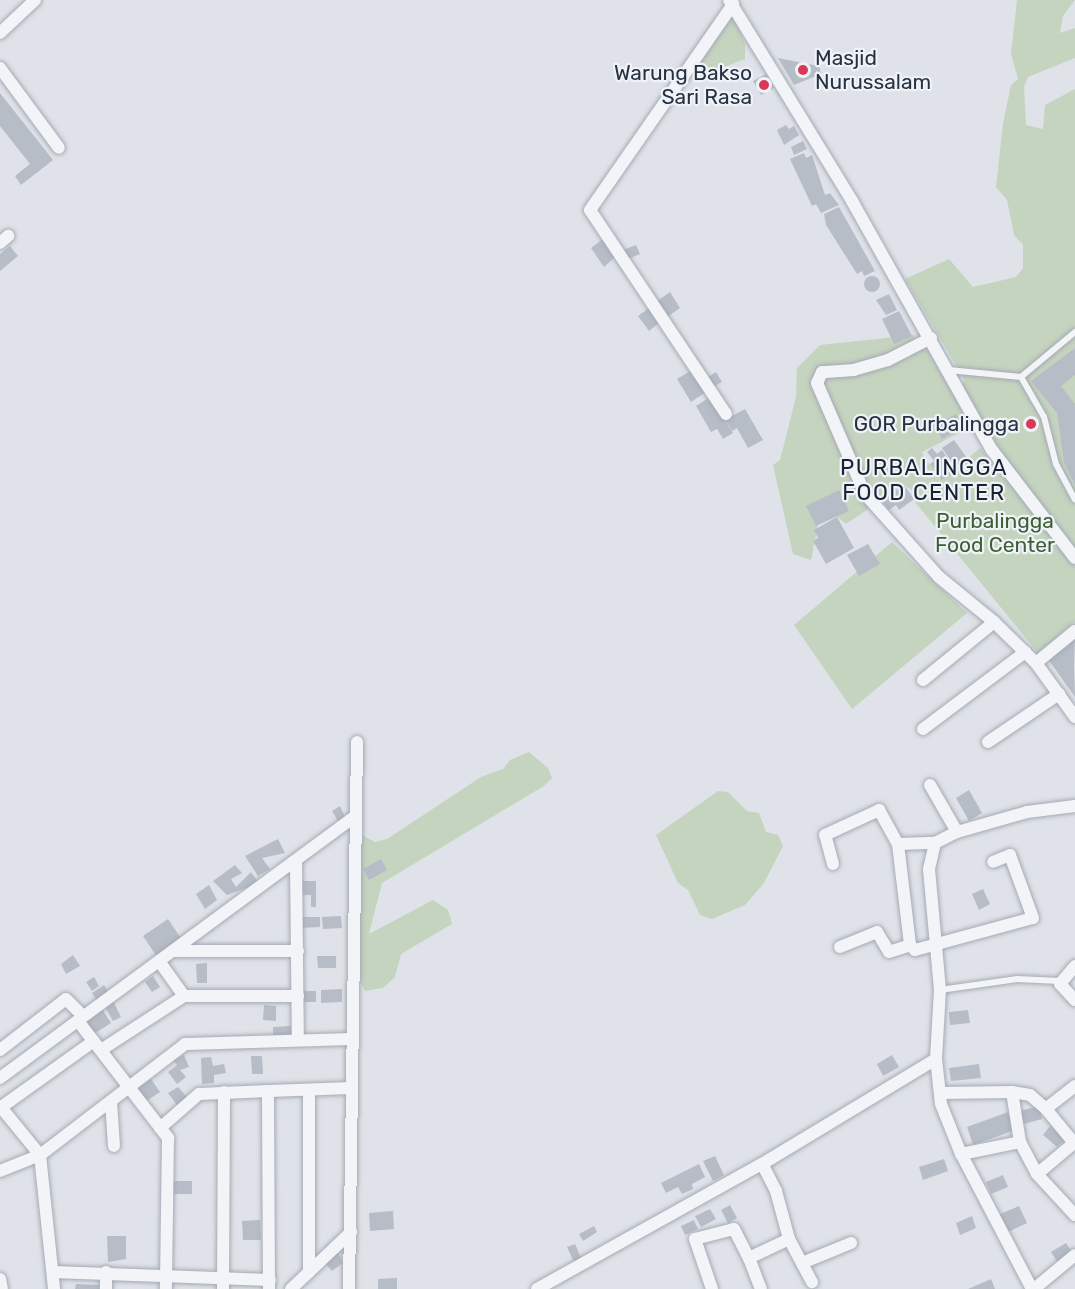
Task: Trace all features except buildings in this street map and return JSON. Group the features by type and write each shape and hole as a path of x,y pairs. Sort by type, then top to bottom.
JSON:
{"street":[{"path":"0,33 35,0"},
{"path":"726,414 590,210 731,2 931,338 1002,465 1075,558"},
{"path":"0,68 59,148"},
{"path":"931,338 888,360 854,370 822,372 817,383 866,495 939,577 994,622 1036,663 1075,717"},
{"path":"923,680 994,622"},
{"path":"1036,663 1075,631"},
{"path":"923,729 1025,652"},
{"path":"988,742 1059,694"},
{"path":"350,1289 357,742"},
{"path":"930,785 957,832"},
{"path":"902,843 935,843 957,832 1027,812 1075,806"},
{"path":"833,864 825,835 879,810 892,825 902,843 935,947 940,990 936,1059 940,1093 961,1154 1033,1289 1075,1255"},
{"path":"0,1078 356,816"},
{"path":"912,947 919,902 935,843"},
{"path":"840,947 877,932 889,952 912,947 935,947 1033,918 1010,855 993,862"},
{"path":"296,862 298,1040"},
{"path":"173,951 297,951"},
{"path":"159,961 184,996"},
{"path":"1075,966 1060,981 1075,1000"},
{"path":"54,1289 40,1155 0,1107 98,1045 184,996 298,996"},
{"path":"0,1050 66,999 168,1138 166,1283"},
{"path":"0,1171 40,1155 185,1044 353,1039"},
{"path":"537,1289 762,1164 897,1080 936,1059"},
{"path":"1046,1109 1075,1086"},
{"path":"160,1128 193,1097 224,1092 352,1088"},
{"path":"309,1090 309,1272"},
{"path":"53,1272 106,1272 166,1283 269,1284 268,1091"},
{"path":"223,1283 224,1092"},
{"path":"940,1093 1012,1092 1030,1095 1046,1109 1074,1142 1037,1174"},
{"path":"1012,1092 1020,1142 1037,1174 1075,1215"},
{"path":"111,1101 114,1146"},
{"path":"961,1154 1020,1142"},
{"path":"762,1164 776,1191 789,1239 812,1282"},
{"path":"712,1289 695,1239 734,1228 761,1289"},
{"path":"292,1289 351,1232"},
{"path":"749,1258 789,1239"},
{"path":"802,1263 850,1243"},
{"path":"106,1272 106,1289"},
{"path":"0,1279 2,1289"}],"lane":[{"path":"949,370 1022,377 1075,332"},
{"path":"1022,377 1025,390 1044,417 1056,464 1075,499"},
{"path":"940,990 1017,979 1060,981"}],"green space":[{"path":"1017,0 1075,0 1063,16 1060,33 1075,28 1075,58 1028,77 1024,87 1026,125 1043,129 1045,105 1075,89 1075,554 1003,461 962,388 964,379 905,279 949,259 973,287 1016,277 1023,268 1023,245 1014,235 1007,200 996,187 1003,123 1011,85 1018,79 1011,54"},
{"path":"734,16 745,44 745,59 719,69 686,63 712,22"},
{"name":"Purbalingga Food Center","path":"914,335 920,351 924,344 973,426 922,452 926,462 938,468 942,480 980,448 1075,565 1075,622 1038,653 915,502 922,496 904,485 846,524 832,513 819,520 811,560 793,554 773,465 780,460 796,397 797,368 820,345"},
{"path":"892,542 967,613 852,709 794,625"},
{"path":"529,752 548,768 552,778 544,786 382,883 369,934 433,900 448,910 452,924 401,954 395,977 383,988 365,991 352,965 349,904 360,834 375,842 387,839 481,777 503,769 510,760"},
{"path":"718,791 728,792 747,811 759,813 766,832 778,835 783,846 764,883 745,905 712,919 700,915 688,890 678,883 656,835"}],"place":[{"name":"Masjid Nurussalam","path":"803,70"},
{"name":"Warung Bakso Sari Rasa","path":"764,85"},
{"name":"GOR Purbalingga","path":"1031,424"}],"district":[{"name":"PURBALINGGA FOOD CENTER","path":"924,480"}]}
